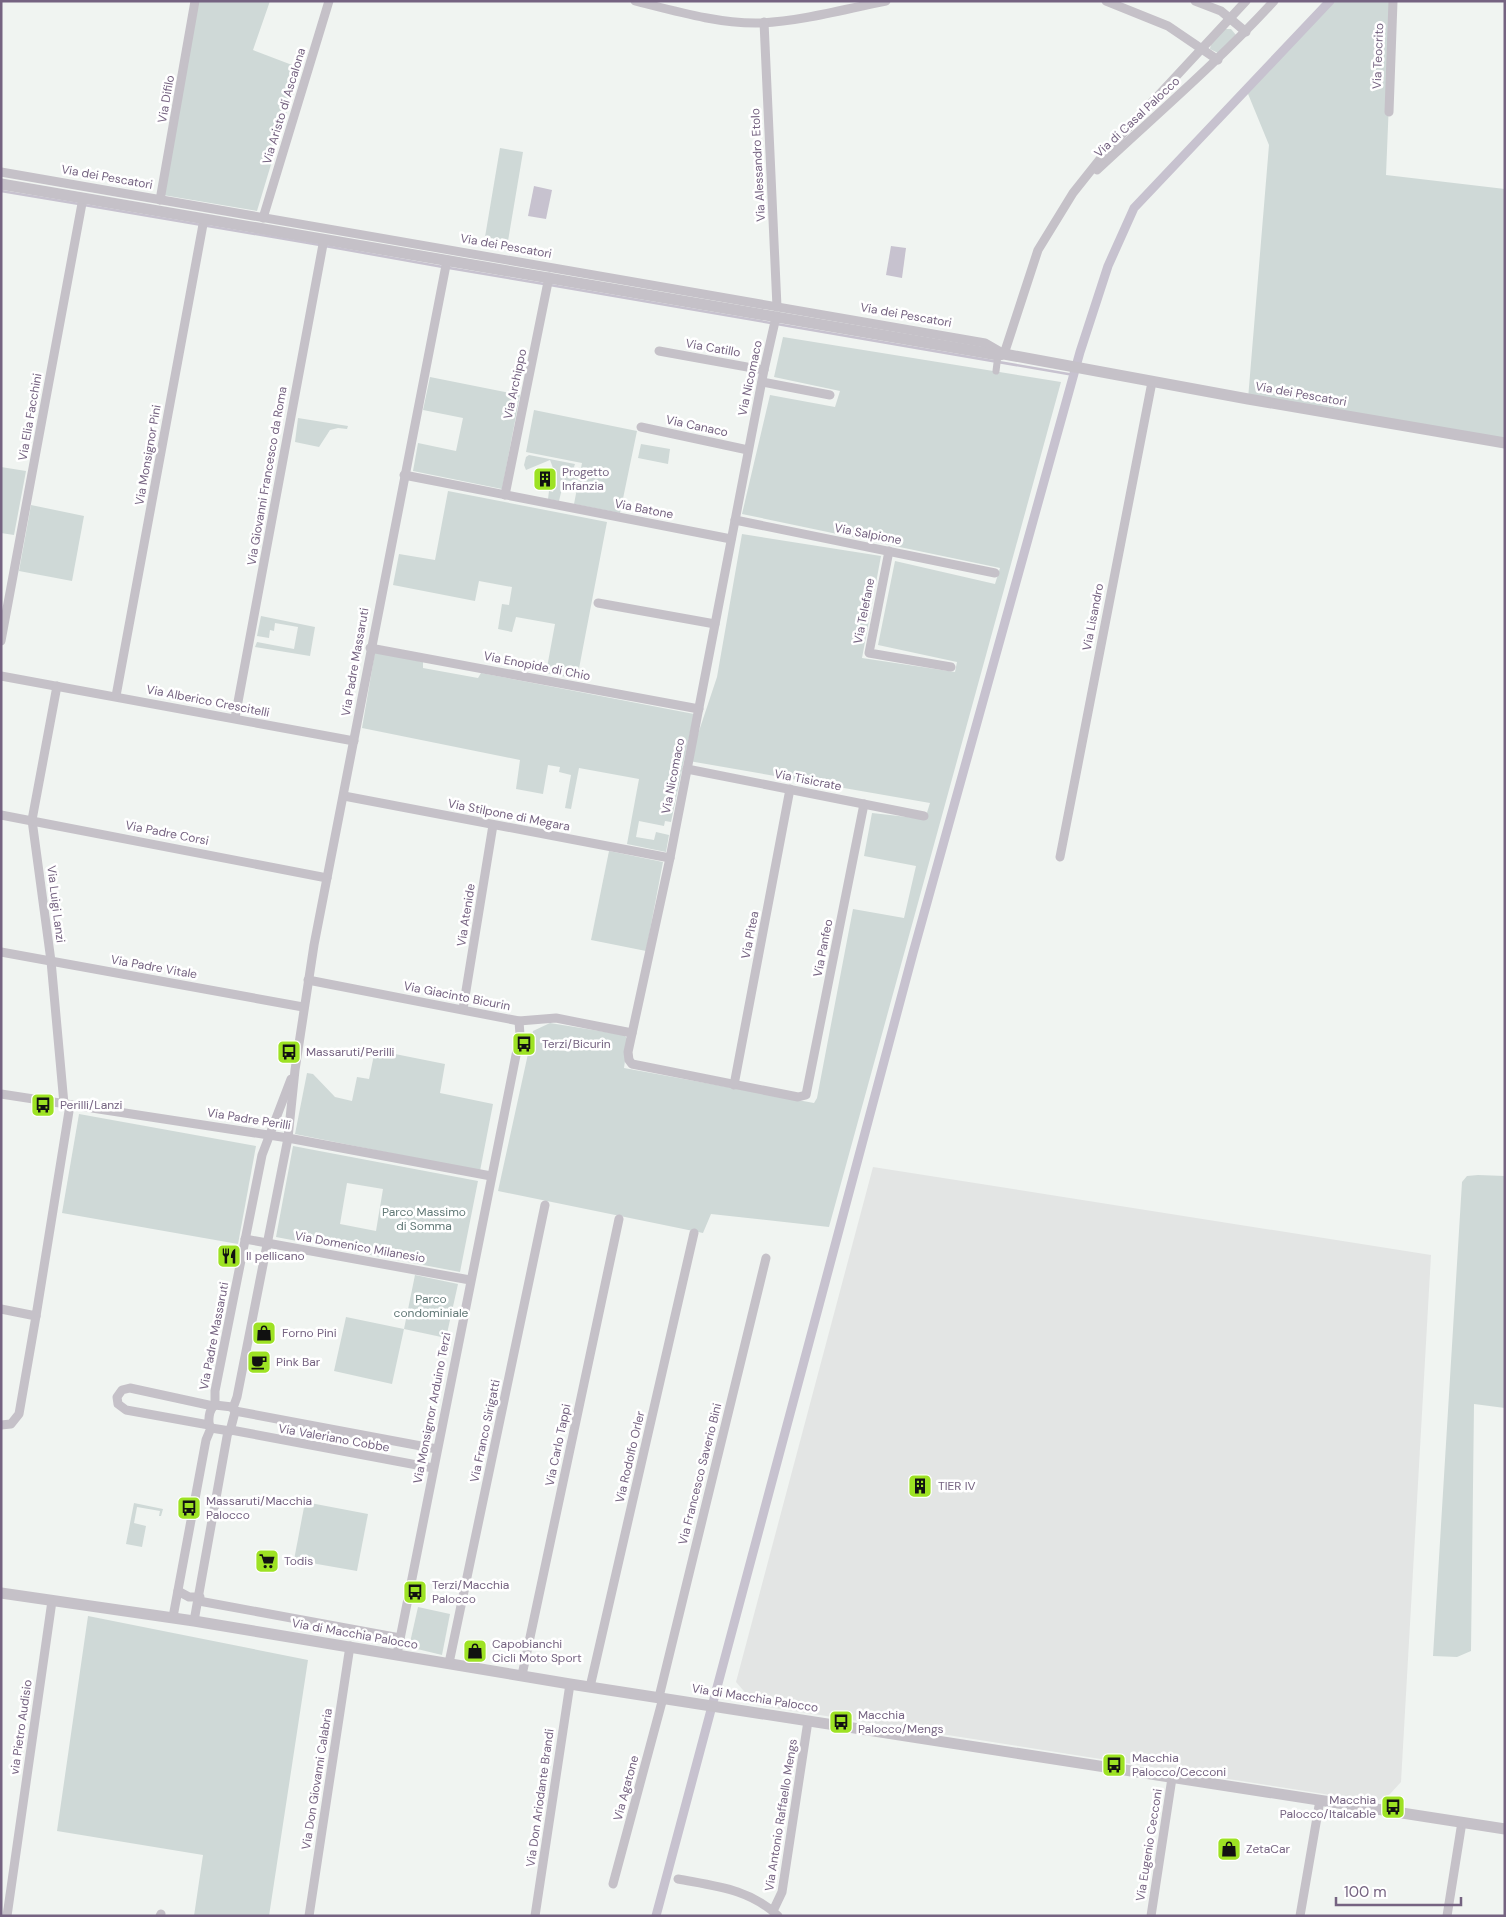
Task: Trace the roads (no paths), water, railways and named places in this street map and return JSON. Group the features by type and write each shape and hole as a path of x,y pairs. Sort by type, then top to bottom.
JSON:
{"street":[{"name":"Via Difilo","path":"160,200 195,1"},
{"name":"Via Aristo di Ascalona","path":"263,218 329,1"},
{"path":"638,2 651,1"},
{"path":"663,1 673,10"},
{"path":"638,2 725,20 764,22 886,1"},
{"path":"1106,1 1155,20 1202,48 1218,60"},
{"path":"1195,1 1214,7 1246,32"},
{"name":"Via di Casal Palocco","path":"1000,356 1038,250 1074,193 1104,154 1246,1"},
{"name":"Via di Casal Palocco","path":"1074,193 1176,96 1218,60 1274,1"},
{"name":"Via Teocrito","path":"1389,112 1393,1"},
{"name":"Via Alessandro Etolo","path":"764,22 776,318"},
{"name":"Via dei Pescatori","path":"1,172 263,218 776,318"},
{"name":"Via dei Pescatori","path":"1,184 82,203 323,246 776,318 1505,443"},
{"name":"Via Elia Facchini","path":"1,641 82,203"},
{"name":"Via Monsignor Pini","path":"116,696 203,224"},
{"name":"Via Giovanni Francesco da Roma","path":"235,718 323,246"},
{"name":"Via Padre Massaruti","path":"194,1621 200,1599 229,1430 288,1138 303,1007 314,945 344,796 370,648 446,265"},
{"name":"Via Archippo","path":"505,495 548,282"},
{"name":"Via Nicomaco","path":"776,318 748,450 670,858 627,1055 635,1066 798,1098 805,1096"},
{"name":"Via Catillo","path":"659,351 764,370"},
{"path":"996,370 1000,356"},
{"path":"762,382 830,395"},
{"name":"Via Lisandro","path":"1060,857 1152,382"},
{"name":"Via Canaco","path":"641,427 748,450"},
{"name":"Via Batone","path":"404,475 731,539"},
{"name":"Via Salpione","path":"735,520 995,573"},
{"name":"Via Telefane","path":"889,551 868,653 951,667"},
{"path":"598,603 715,624"},
{"name":"Via Enopide di Chio","path":"370,648 699,709"},
{"name":"Via Alberico Crescitelli","path":"1,676 354,741"},
{"name":"Via Luigi Lanzi","path":"1,1425 11,1424 19,1414 36,1316 67,1104 51,961 32,820 57,686"},
{"name":"Via Tisicrate","path":"687,769 924,816"},
{"name":"Via Pitea","path":"734,1085 790,789"},
{"name":"Via Stilpone di Megara","path":"344,796 670,858"},
{"name":"Via Panfeo","path":"805,1096 808,1090 864,804"},
{"name":"Via Padre Corsi","path":"1,815 327,878"},
{"name":"Via Atenide","path":"463,1009 493,825"},
{"name":"Via Padre Vitale","path":"1,952 303,1007"},
{"name":"Via Giacinto Bicurin","path":"308,980 519,1020 556,1018 632,1033"},
{"name":"Via Monsignor Arduino Terzi","path":"397,1654 520,1035 519,1020"},
{"name":"Via Padre Massaruti","path":"173,1618 215,1391 262,1155 268,1135 295,1070"},
{"name":"Via Padre Perilli","path":"1,1094 288,1138 491,1176"},
{"name":"Via Franco Sirigatti","path":"449,1664 545,1205"},
{"name":"Via Carlo Tappi","path":"522,1676 619,1219"},
{"name":"Via Rodolfo Orler","path":"590,1687 694,1233"},
{"name":"Via Domenico Milanesio","path":"246,1239 470,1280"},
{"name":"Via Francesco Saverio Bini","path":"661,1697 766,1258"},
{"path":"1,1310 36,1316"},
{"name":"Via Valeriano Cobbe","path":"433,1468 126,1410 118,1404 117,1397 122,1390 128,1388 213,1407 437,1449"},
{"name":"Via di Macchia Palocco","path":"178,1591 189,1597 400,1638"},
{"name":"Via di Macchia Palocco","path":"1,1593 194,1621 570,1684 1505,1829"},
{"name":"via Pietro Audisio","path":"6,1916 52,1601"},
{"name":"Via Don Giovanni Calabria","path":"309,1916 350,1646"},
{"name":"Via Don Ariodante Brandi","path":"536,1916 570,1684"},
{"name":"Via Agatone","path":"613,1884 661,1697"},
{"name":"Via Antonio Raffaello Mengs","path":"678,1879 738,1891 762,1902 776,1913 782,1892 808,1721"},
{"name":"Via Eugenio Cecconi","path":"1151,1916 1172,1778"},
{"path":"1300,1916 1320,1800"},
{"path":"1447,1916 1462,1822"}],"waterway":[{"path":"656,1916 913,953 1080,352 1108,266 1134,208 1330,1"},
{"path":"1,191 79,204"},
{"path":"84,205 320,245"},
{"path":"325,246 443,267"},
{"path":"449,268 544,284"},
{"path":"550,285 1074,375"}],"place":[{"name":"Progetto Infanzia","path":"545,479"},
{"name":"Terzi/Bicurin","path":"524,1044"},
{"name":"Massaruti/Perilli","path":"289,1052"},
{"name":"Perilli/Lanzi","path":"43,1105"},
{"name":"Il pellicano","path":"229,1256"},
{"name":"Forno Pini","path":"264,1333"},
{"name":"Pink Bar","path":"259,1362"},
{"name":"TIER IV","path":"920,1486"},
{"name":"Massaruti/Macchia Palocco","path":"189,1508"},
{"name":"Todis","path":"267,1561"},
{"name":"Terzi/Macchia Palocco","path":"415,1592"},
{"name":"Capobianchi Cicli Moto Sport","path":"475,1651"},
{"name":"Macchia Palocco/Mengs","path":"841,1722"},
{"name":"Macchia Palocco/Cecconi","path":"1114,1765"},
{"name":"Macchia Palocco/Italcable","path":"1393,1807"},
{"name":"ZetaCar","path":"1229,1849"}],"park label":[{"name":"Parco Massimo di Somma","path":"424,1219"},
{"name":"Parco condominiale","path":"431,1306"}]}
